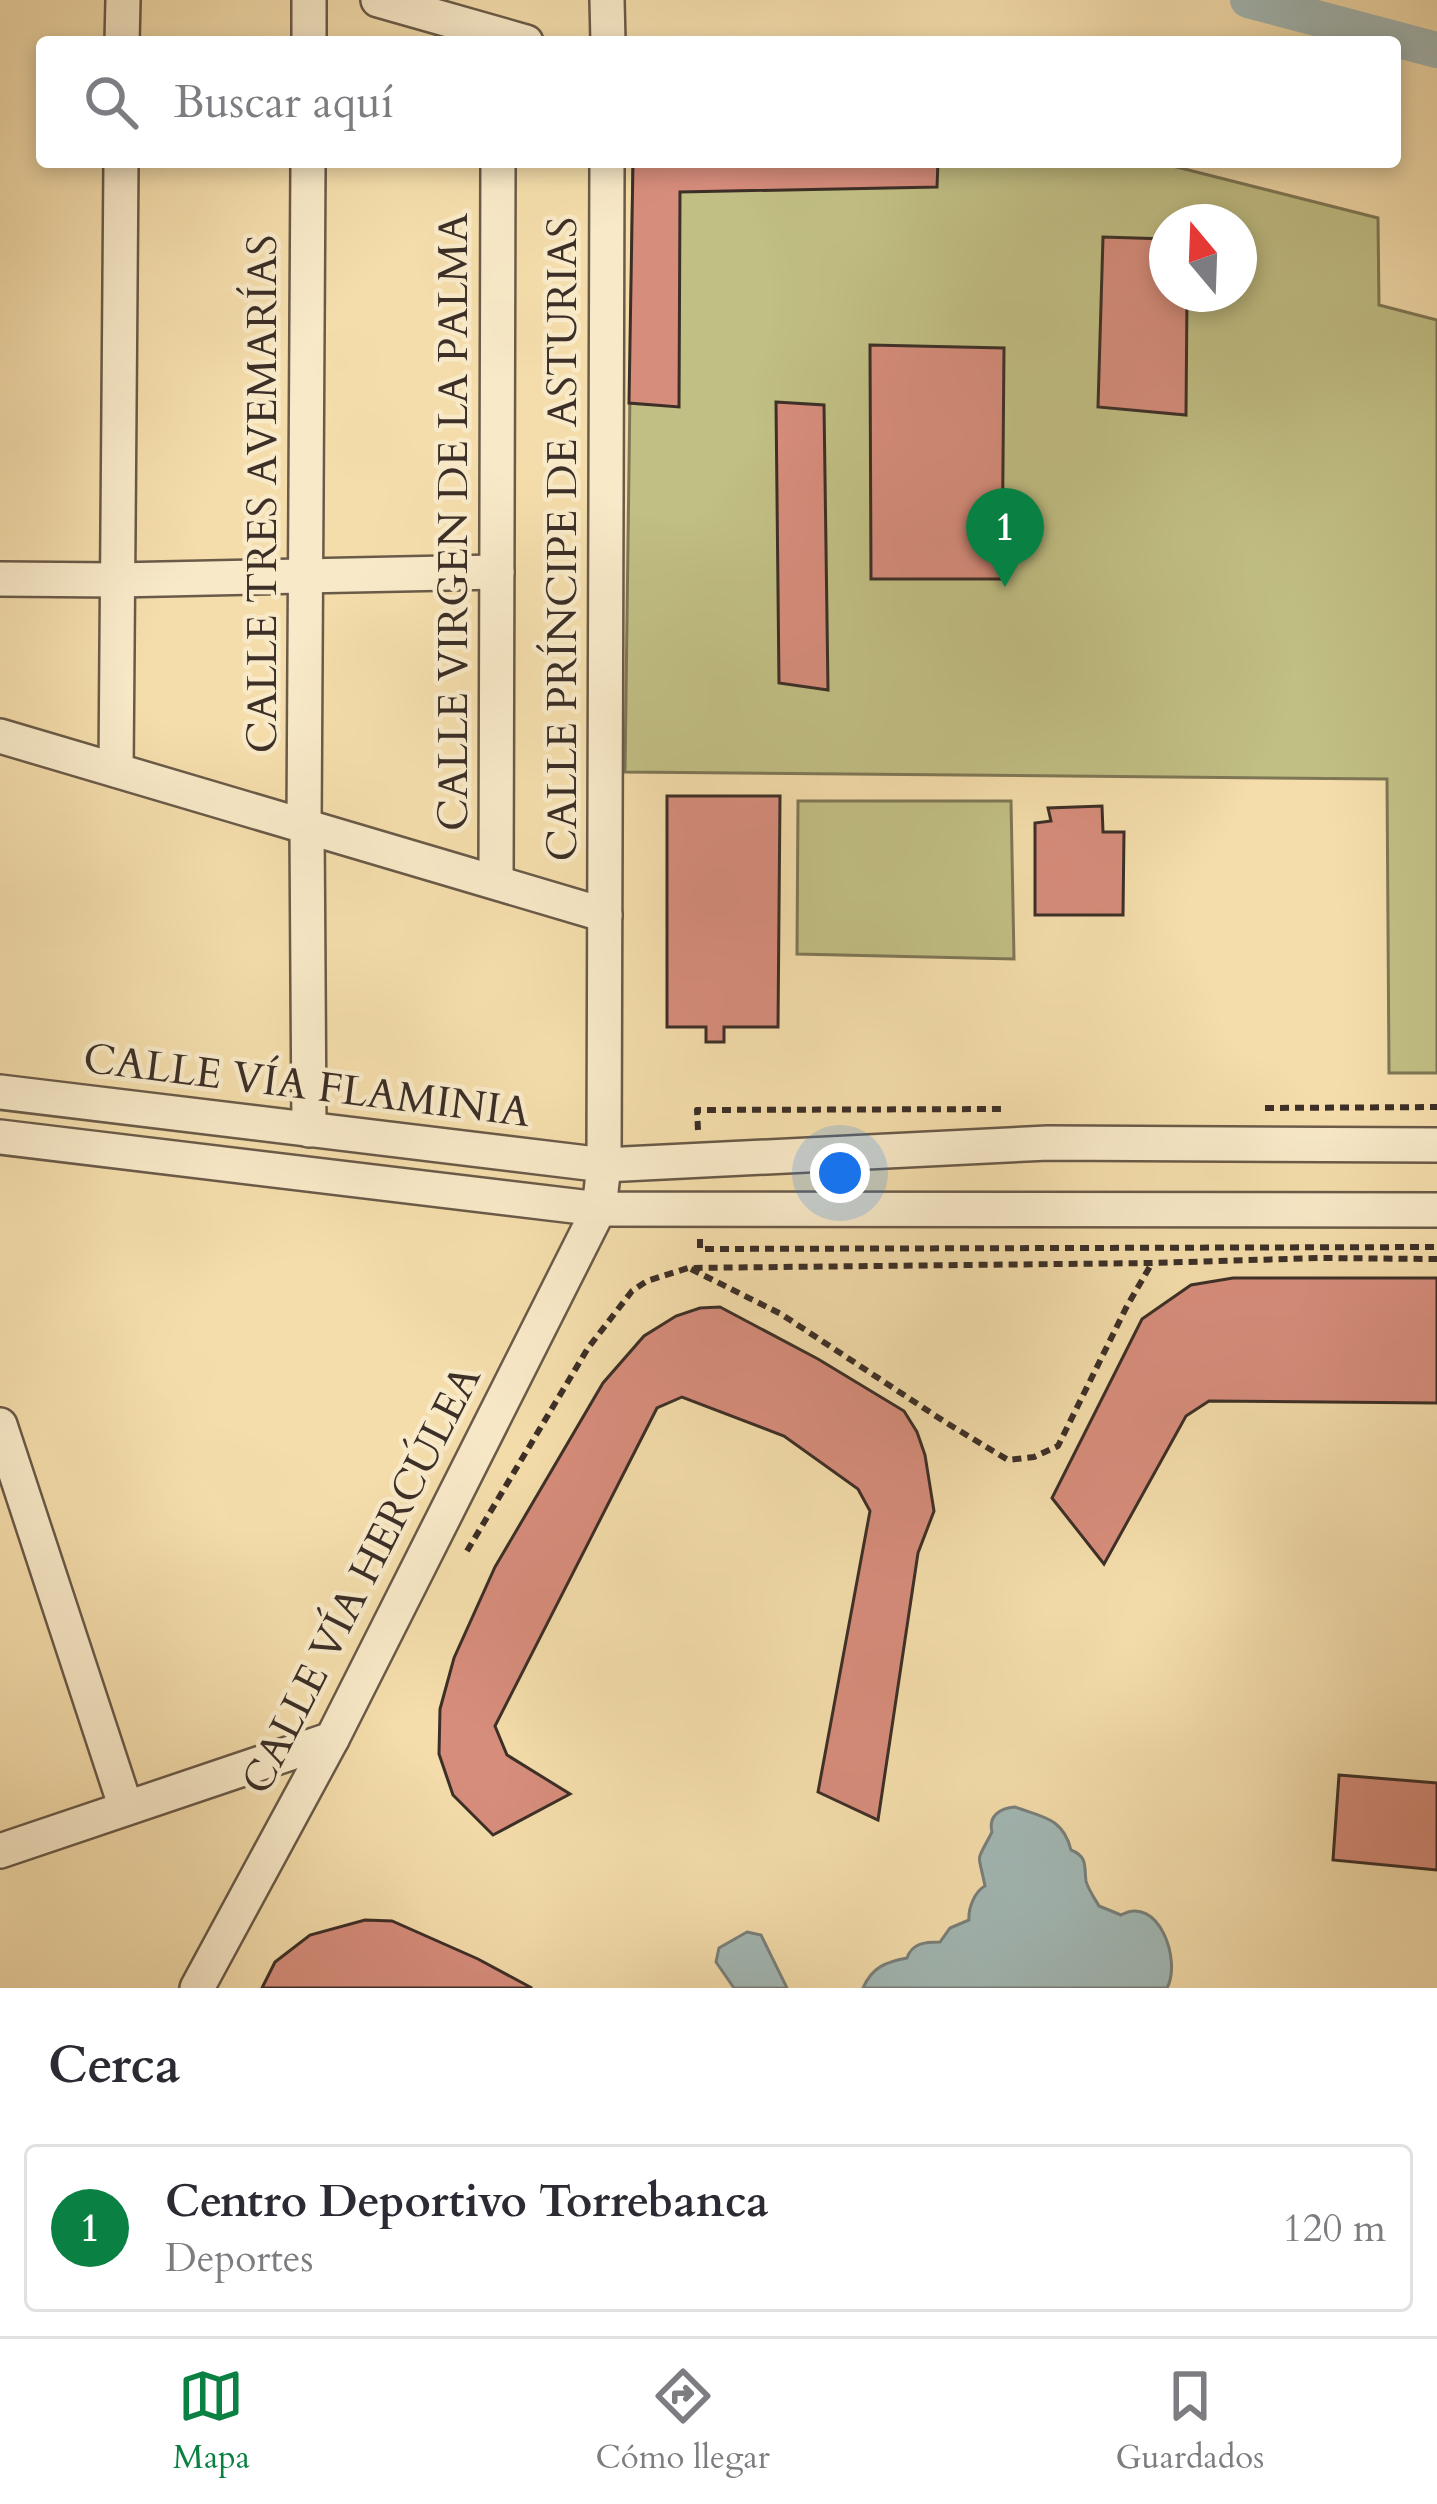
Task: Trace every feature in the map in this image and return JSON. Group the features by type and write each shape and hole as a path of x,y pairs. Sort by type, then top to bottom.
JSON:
{"street":[{"path":"122,36 123,0"},
{"path":"309,0 309,36"},
{"path":"377,0 498,36"},
{"path":"499,0 507,36"},
{"path":"608,0 608,36"},
{"path":"116,770 121,168"},
{"name":"CALLE TRES AVEMARÍAS","path":"308,168 309,1130"},
{"name":"CALLE VIRGEN DE LA PALMA","path":"496,883 498,168"},
{"name":"CALLE PRÍNCIPE DE ASTURIAS","path":"604,1166 608,168"},
{"path":"0,579 497,572"},
{"path":"0,736 605,915"},
{"name":"CALLE VÍA FLAMINIA","path":"0,1092 604,1166 1048,1143 1437,1145"},
{"path":"0,1137 598,1209 1437,1210"},
{"name":"CALLE VÍA HERCÚLEA","path":"196,1988 332,1738 598,1209 604,1166"},
{"path":"0,1425 126,1808"},
{"path":"0,1851 332,1738"}],"path":[{"path":"700,1249 1437,1247"},
{"path":"460,1563 588,1348 632,1291 688,1268 1437,1258"},
{"path":"688,1268 781,1315 1008,1460 1058,1446 1153,1263"}],"shaded area":[{"path":"633,168 1181,168 1378,218 1379,305 1437,320 1437,1073 1389,1073 1387,779 625,772"},
{"path":"798,801 1011,801 1014,959 797,954"}],"water":[{"path":"1015,1807 1050,1820 1063,1831 1071,1850 1083,1859 1087,1884 1099,1906 1121,1915 1146,1914 1156,1921 1169,1947 1167,1988 863,1988 880,1967 907,1958 920,1944 940,1942 950,1928 969,1920 973,1900 985,1886 979,1858 992,1832 992,1821 1000,1811"},
{"path":"747,1932 761,1935 787,1988 734,1988 716,1962 719,1948"}],"building":[{"path":"633,168 938,168 937,187 680,192 679,407 629,403"},
{"path":"1103,237 1149,238 1149,312 1187,312 1186,415 1098,407"},
{"path":"870,345 1004,348 1002,579 871,579"},
{"path":"776,402 824,405 828,690 779,683"},
{"path":"667,796 780,796 778,1027 724,1027 724,1042 706,1042 706,1027 667,1027"},
{"path":"1102,806 1103,832 1124,832 1123,915 1035,915 1035,823 1051,821 1048,808"},
{"path":"1233,1278 1437,1278 1437,1403 1209,1401 1186,1416 1104,1564 1052,1498 1142,1319 1191,1285"},
{"path":"720,1307 904,1411 925,1455 934,1511 918,1553 878,1820 818,1792 870,1511 858,1489 784,1436 682,1397 657,1408 495,1726 507,1755 570,1794 493,1835 453,1795 439,1754 440,1709 454,1658 495,1567 603,1383 644,1336 676,1316"},
{"path":"1339,1775 1437,1783 1437,1870 1333,1860"},
{"path":"365,1920 392,1921 532,1988 262,1988 275,1962 310,1935"}],"waterway":[{"path":"1248,0 1384,36"},
{"path":"1401,40 1437,50"}],"place":[{"name":"Centro Deportivo Torrebanca","path":"1005,587"}]}
